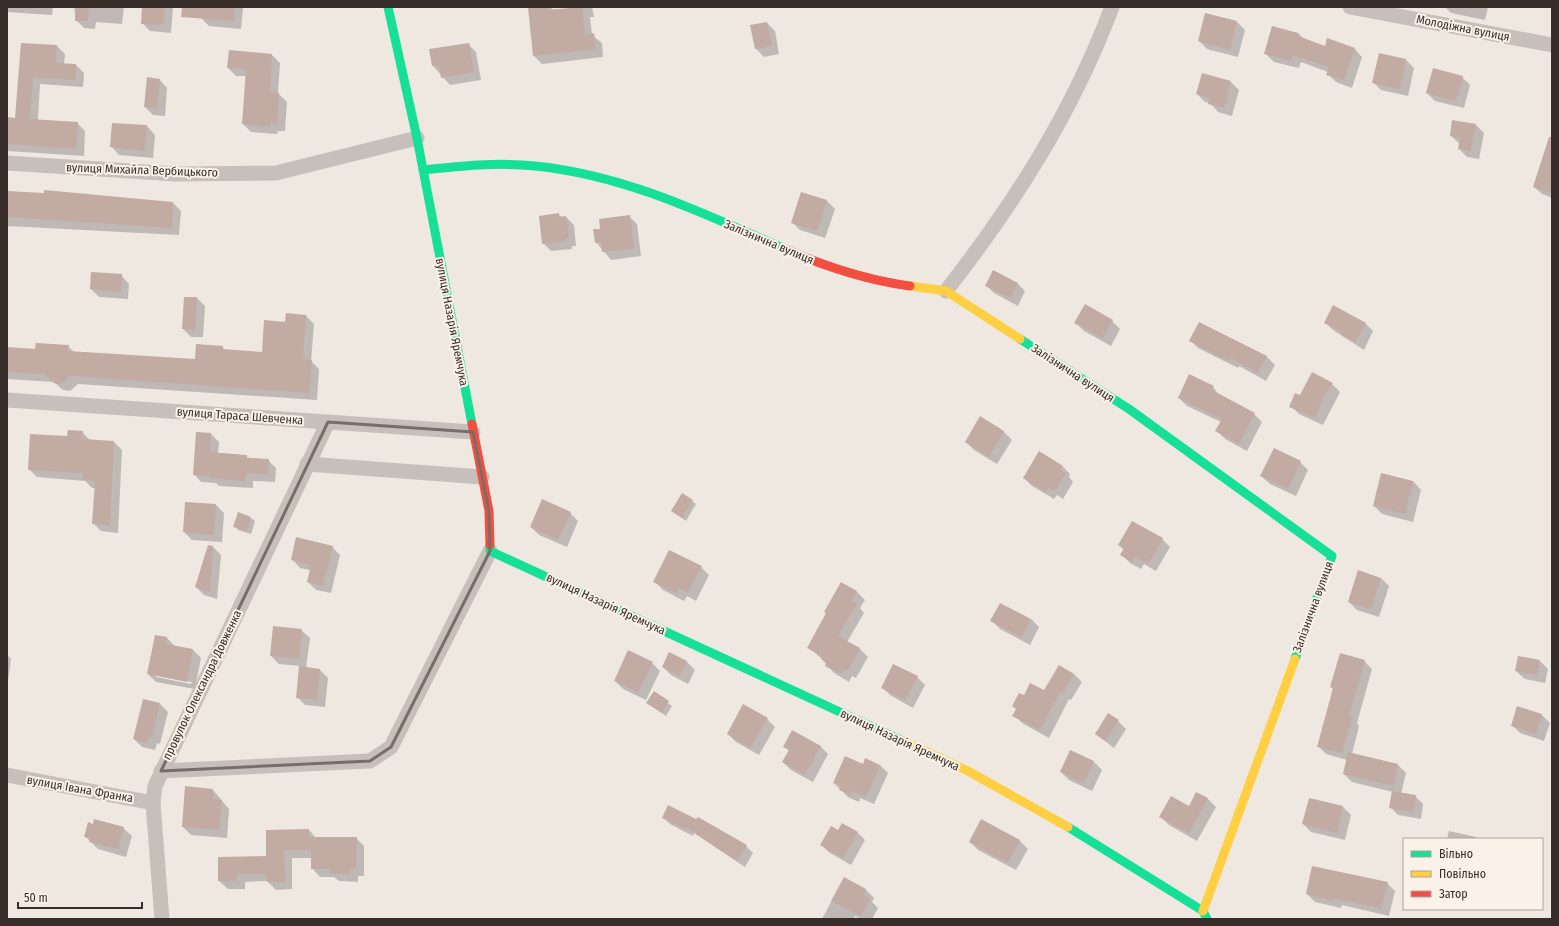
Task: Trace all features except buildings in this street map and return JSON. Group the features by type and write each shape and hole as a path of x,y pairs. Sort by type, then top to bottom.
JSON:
{"street":[{"name":"вулиця Назарія Яремчука","path":"388,7 417,138 489,512 490,551 968,771 1042,811 1106,849 1205,915"},
{"path":"946,290 989,236 1039,159 1073,96 1100,38 1112,7"},
{"name":"Молодіжна вулиця","path":"1350,7 1552,45"},
{"name":"вулиця Михайла Вербицького","path":"7,163 176,174 276,173 417,138"},
{"name":"Залізнична вулиця","path":"423,170 481,165 534,166 580,172 632,186 667,199 822,265 860,277 890,283 946,290 1129,409 1332,556 1205,915"},
{"name":"вулиця Тараса Шевченка","path":"7,400 473,432"},
{"name":"провулок Олександра Довженка","path":"162,919 153,802 155,786 328,422"},
{"path":"307,464 482,477"},
{"path":"161,771 370,761 391,747 490,551"},
{"name":"вулиця Івана Франка","path":"7,775 153,802"}],"highlighted area":[{"path":"328,422 473,432 489,511 490,551 391,747 370,761 161,771 307,464"}],"traffic: fast":[{"path":"388,7 417,138 472,424"},
{"path":"423,170 507,164 535,166 601,178 664,198 787,250"},
{"path":"1020,339 1129,409 1332,556 1295,659"},
{"path":"490,545 490,551 903,741"},
{"path":"1068,827 1203,911 1207,919"}],"traffic: slow":[{"path":"910,286 946,291 1020,339"},
{"path":"1203,911 1295,659"},
{"path":"903,741 968,771 1068,827"}],"traffic: jam":[{"path":"787,250 847,272 910,286"},
{"path":"472,424 489,511 490,545"}]}
